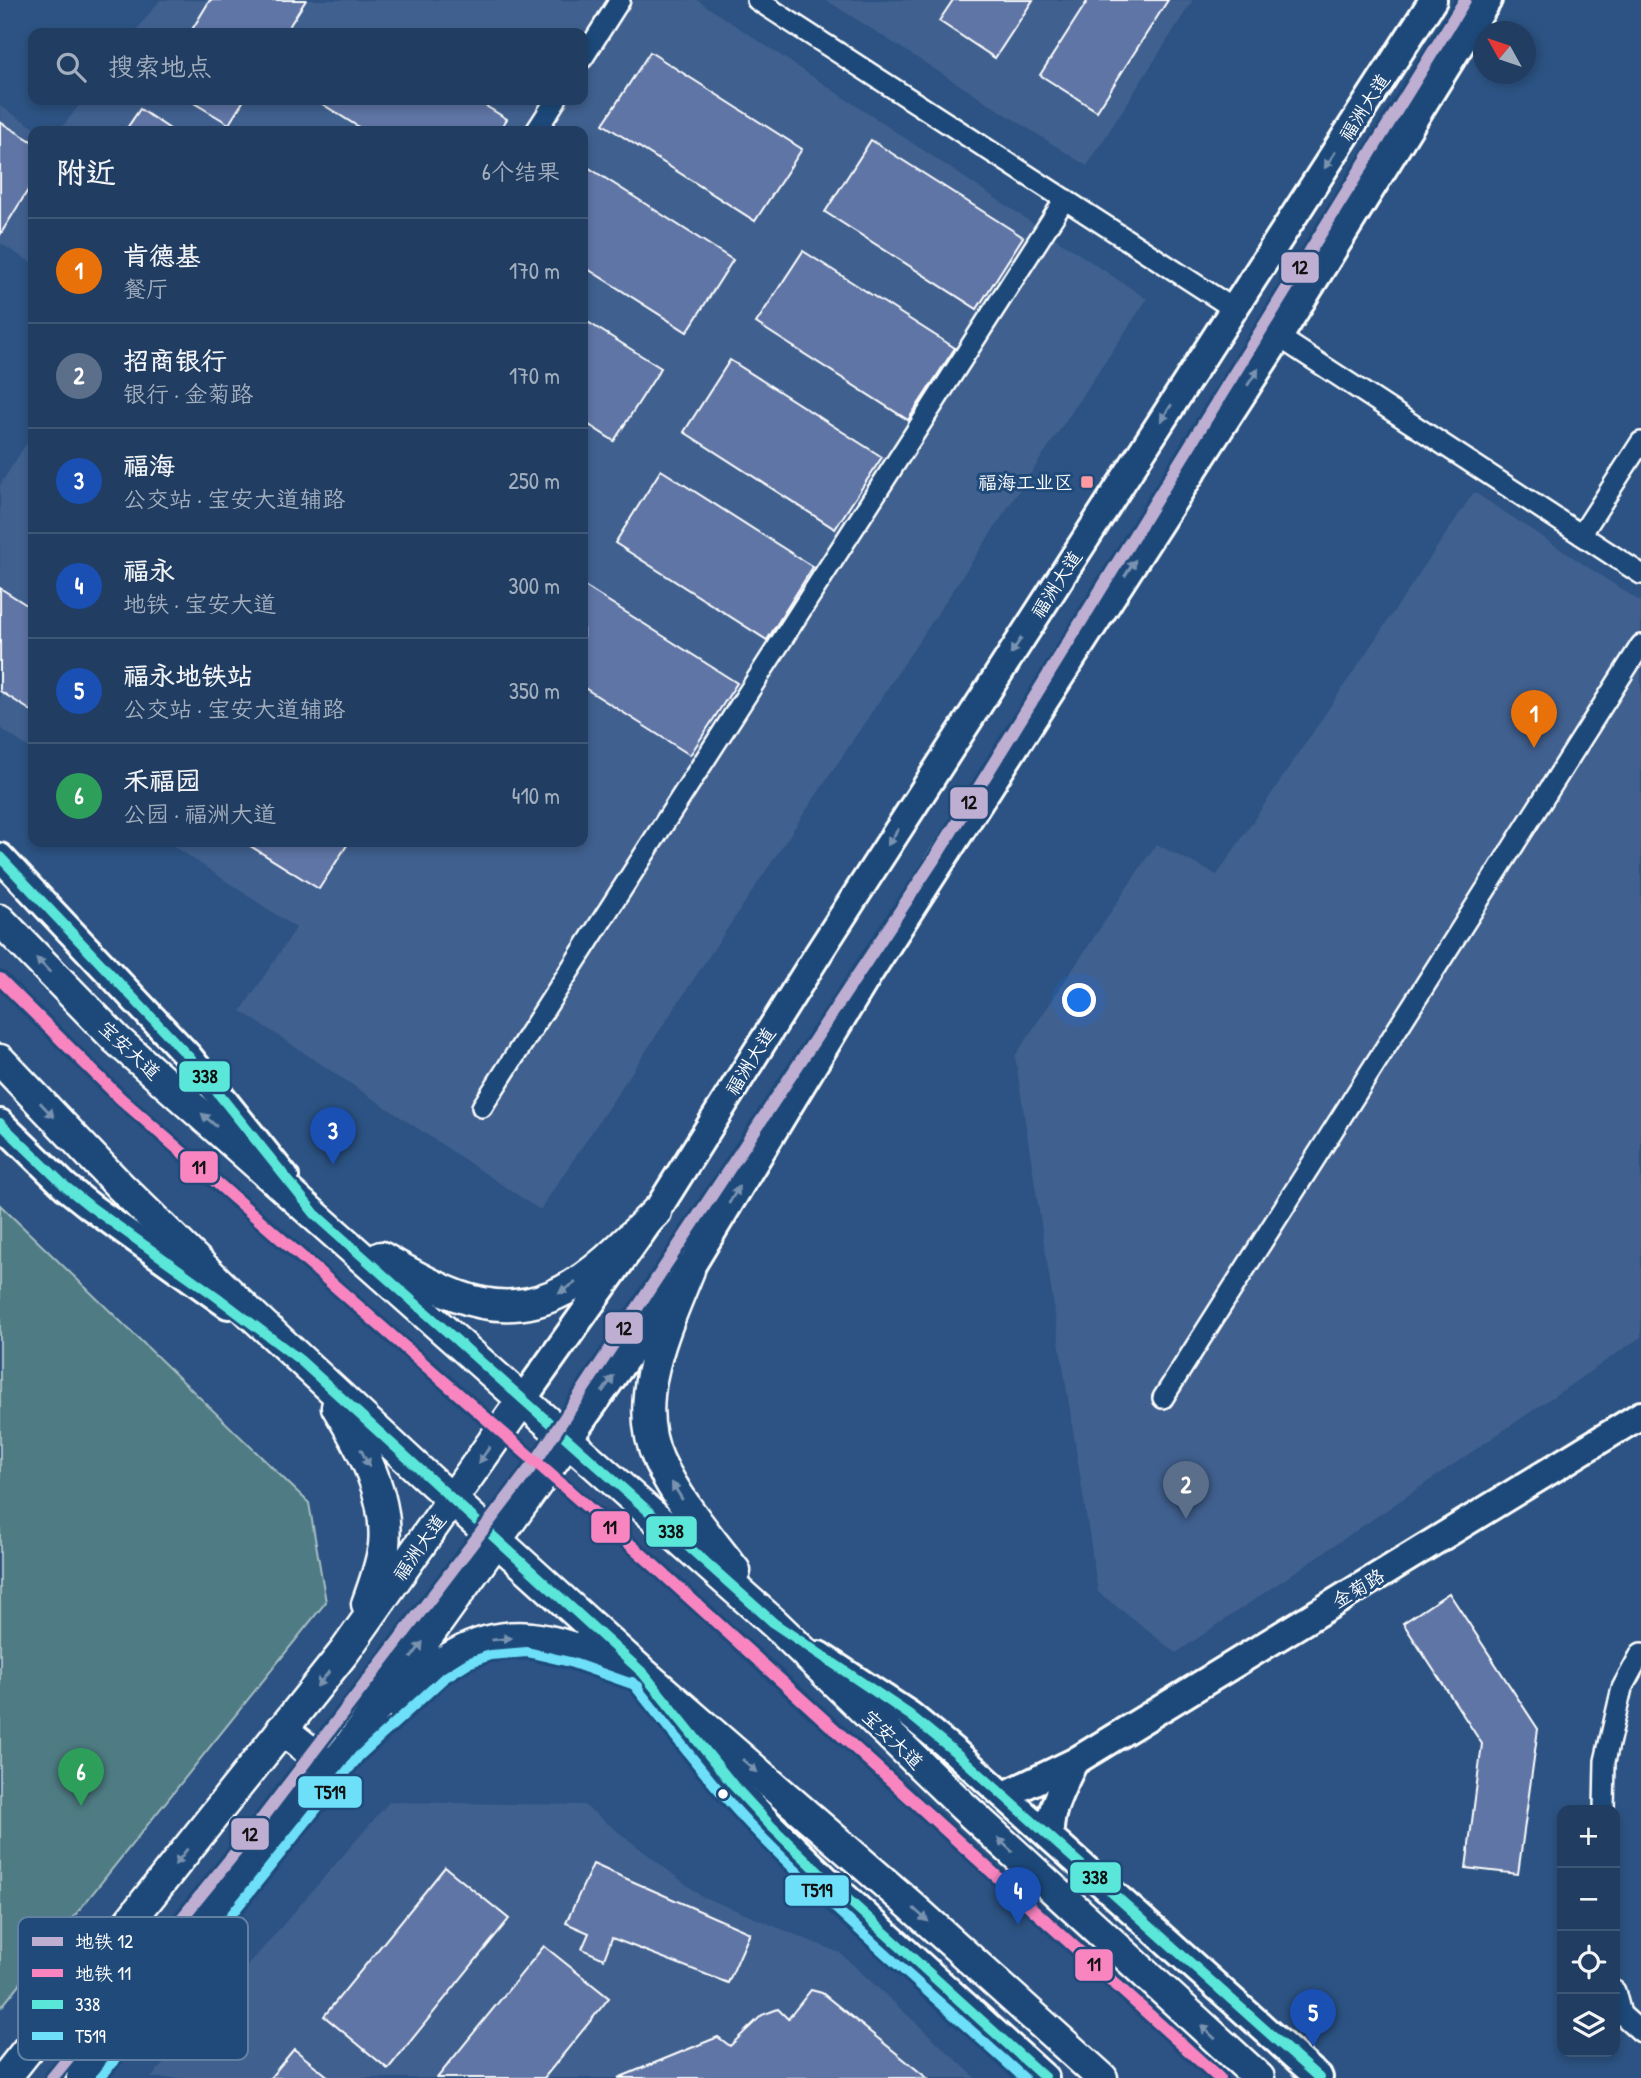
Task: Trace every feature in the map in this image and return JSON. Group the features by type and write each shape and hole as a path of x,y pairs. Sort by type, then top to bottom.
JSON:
{"main road":[{"name":"福洲大道","path":"133,1917 345,1651 656,1212 818,954 1433,0"},
{"path":"211,1917 340,1757 689,1270 868,975 1279,337 1488,0"},
{"path":"0,857 188,1057 315,1214 381,1257 460,1297 507,1306 532,1304 558,1295 588,1275 656,1212"},
{"name":"宝安大道","path":"0,920 117,1040 775,1624 964,1808 1259,2078"},
{"path":"0,1060 130,1195 300,1360 643,1673 908,1903 1102,2078"},
{"path":"0,1123 91,1207 218,1297 300,1360 332,1399 353,1433 369,1467 383,1509 384,1546 377,1575 345,1651"},
{"path":"689,1270 653,1369 648,1404 651,1436 659,1460 692,1515 775,1624 910,1715 1005,1795 1319,2078"},
{"name":"金菊路","path":"1005,1795 1074,1762 1641,1415"},
{"path":"340,1757 435,1667 462,1650 487,1641 529,1638 550,1642 643,1673 733,1785 771,1826 832,1885 1045,2078"},
{"path":"282,1730 340,1757"},
{"path":"1050,1835 1054,1805 1074,1762"},
{"name":"福洲大道","path":"5,2078 19,2060"},
{"path":"82,2078 96,2060"}],"street":[{"path":"588,50 620,0"},
{"path":"757,0 1234,309"},
{"path":"539,126 553,105"},
{"path":"482,1107 1065,200"},
{"path":"1279,337 1641,574"},
{"path":"1581,535 1641,442"},
{"path":"1163,1398 1641,645"},
{"path":"1604,1805 1605,1761 1622,1688 1641,1653"},
{"path":"1616,1994 1621,2014 1641,2032"}],"shaded area":[{"name":"福海工业区","path":"160,0 697,0 1147,299 540,1210 241,1011 296,928 175,847 588,847 588,126 63,126 79,105 588,105 588,28 138,28"},
{"path":"826,0 1193,0 1087,166"},
{"path":"0,106 32,126 28,126 28,261 0,243"},
{"path":"28,441 28,748 0,728 0,485"},
{"path":"1474,492 1641,602 1641,1337 1176,1653 1098,1592 1015,1056 1156,844 1217,875"},
{"path":"389,1802 584,1805 701,1896 840,1953 976,2078 151,2078 167,2060 248,2060 248,1966"}],"green space":[{"path":"0,1205 309,1503 326,1602 74,1917 18,1917 18,1987 0,2009"}],"building":[{"path":"210,0 306,0 288,28 193,28"},
{"path":"953,0 1033,0 995,58 939,21"},
{"path":"1088,0 1168,0 1097,111 1040,75"},
{"path":"650,52 802,149 755,221 603,124"},
{"path":"197,105 241,105 229,124"},
{"path":"324,105 484,105 507,119 502,126 357,126"},
{"path":"140,109 166,126 128,126"},
{"path":"0,122 28,139 28,190 0,235"},
{"path":"871,140 1023,237 977,309 825,212"},
{"path":"588,167 733,260 687,332 588,269"},
{"path":"803,251 955,348 908,420 756,323"},
{"path":"588,322 661,368 614,441 588,424"},
{"path":"730,360 882,457 835,529 684,432"},
{"path":"661,470 813,567 767,640 615,543"},
{"path":"0,588 28,606 28,709 0,691"},
{"path":"588,588 737,683 690,755 588,690"},
{"path":"252,847 346,847 319,889"},
{"path":"1449,1593 1538,1729 1518,1874 1466,1868 1482,1744 1403,1623"},
{"path":"593,1864 750,1933 728,1983 612,1938 604,1959 582,1949 589,1933 566,1923"},
{"path":"445,1867 509,1919 388,2069 324,2016"},
{"path":"544,1946 609,1998 544,2078 437,2078"},
{"path":"811,1990 822,1993 927,2078 618,2078 718,2037 730,2046 762,2015 778,2009 788,2019"},
{"path":"294,2049 330,2078 270,2078"}],"metro line":[{"name":"12","path":"183,1917 248,1837 538,1458 937,855 1465,0"},
{"name":"11","path":"0,979 120,1098 649,1561 1219,2078"},
{"name":"12","path":"52,2078 67,2060"}],"transit line":[{"name":"338","path":"0,857 189,1057 315,1214 775,1624 910,1715 955,1752 1319,2078"},
{"name":"338","path":"0,1123 66,1187 91,1207 300,1360 643,1673 733,1785 771,1826 832,1885 1045,2078"},
{"name":"T519","path":"230,1917 359,1756 444,1678 468,1663 490,1655 527,1652 570,1662 638,1686"},
{"name":"T519","path":"632,1682 744,1819 858,1929 1024,2078"},
{"name":"T519","path":"100,2078 114,2060"}],"place":[{"name":"福海工业区","path":"1087,482"},
{"name":"肯德基","path":"1534,748"},
{"name":"福海","path":"333,1165"},
{"name":"招商银行","path":"1186,1519"},
{"name":"禾福园","path":"81,1806"},
{"name":"福永","path":"1018,1925"},
{"name":"福永地铁站","path":"1313,2047"}]}
